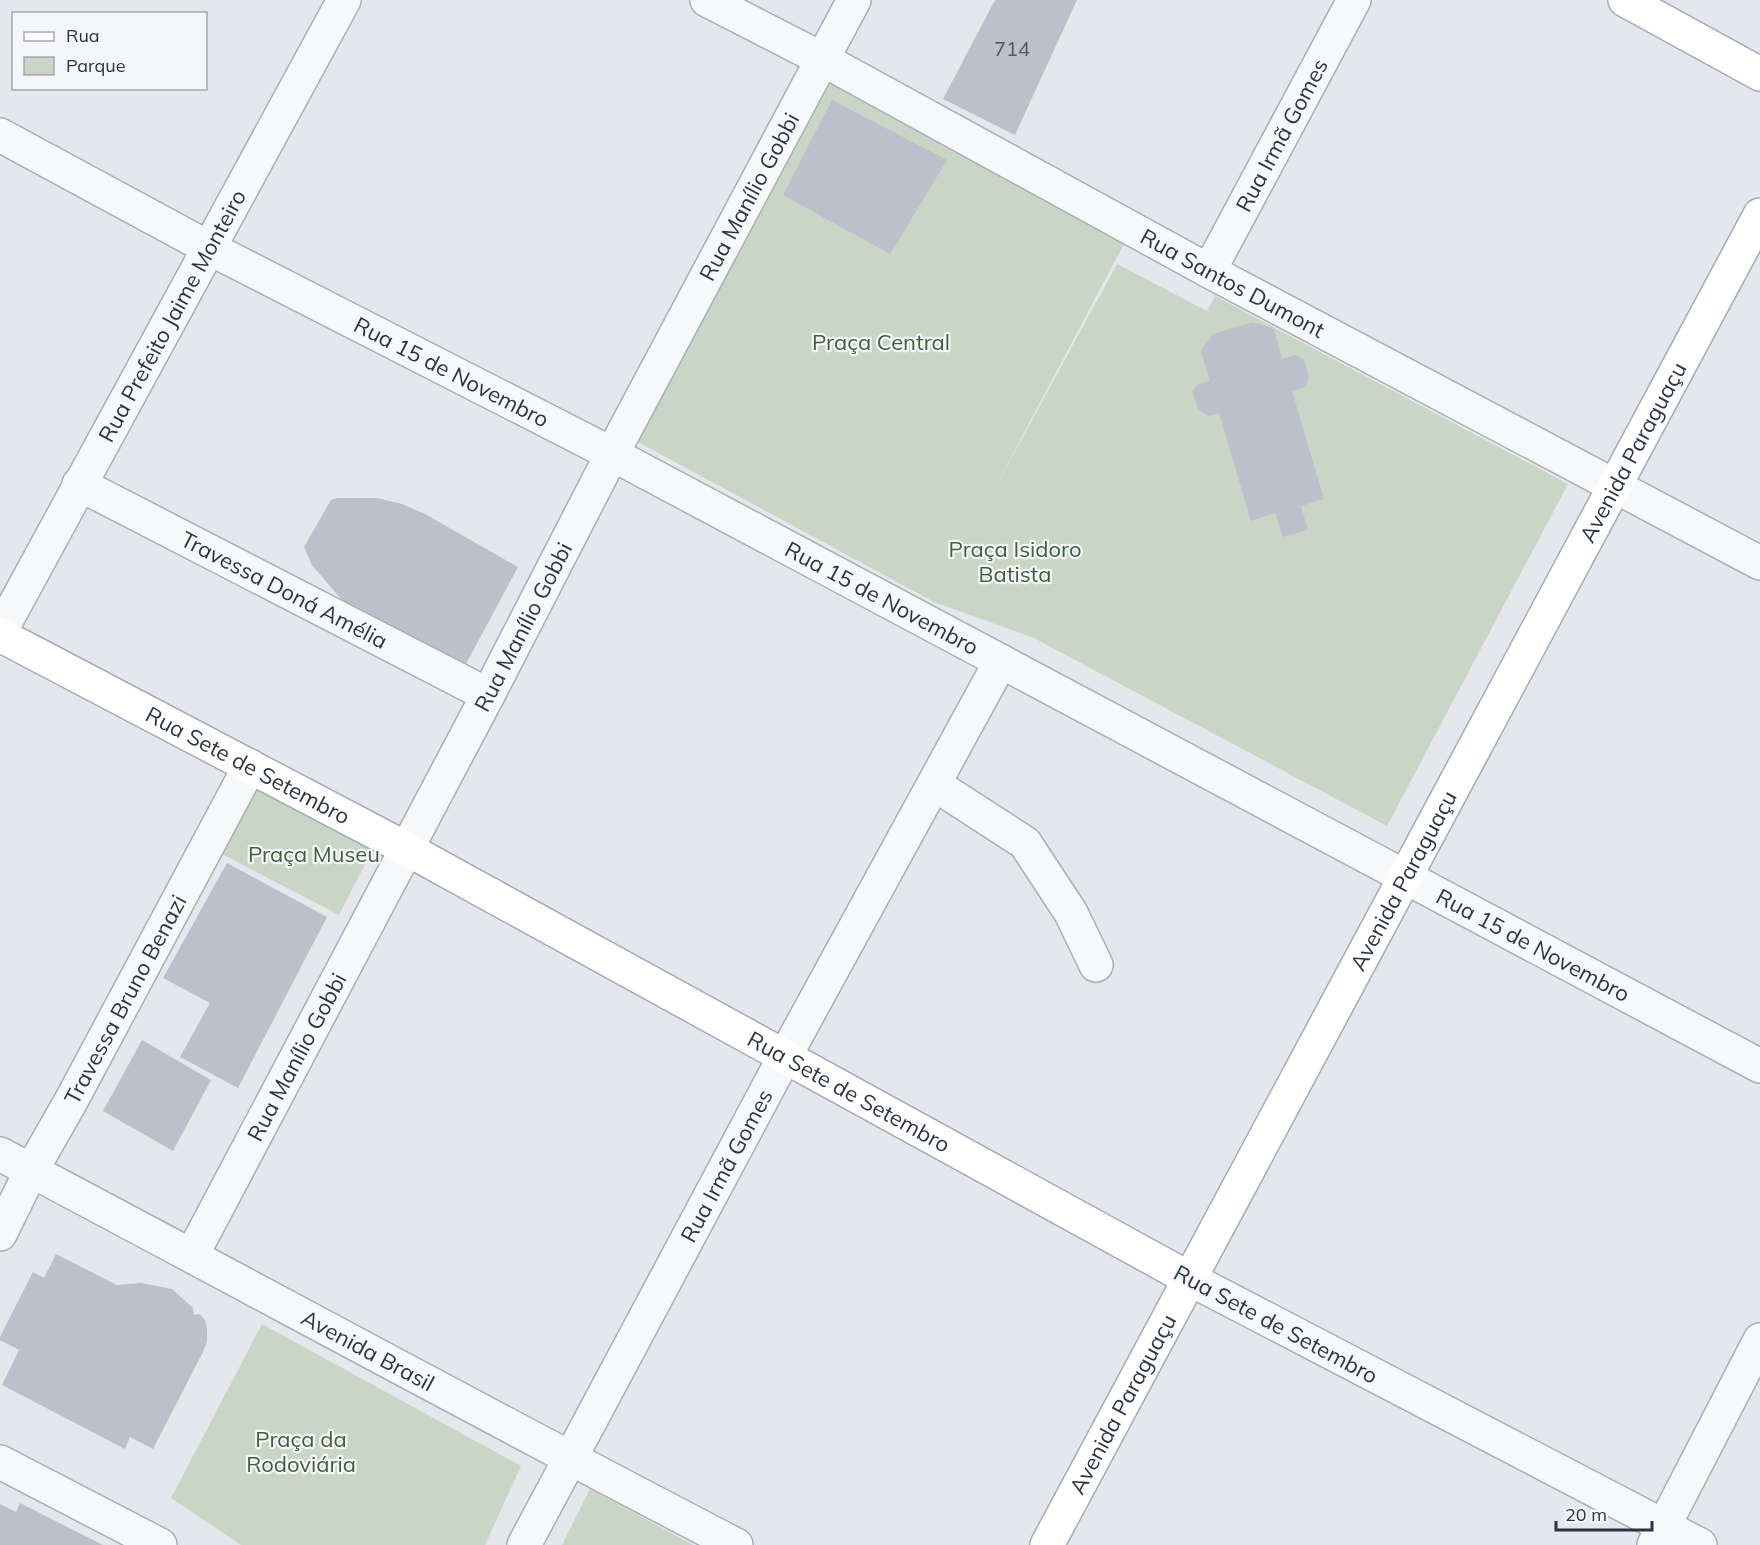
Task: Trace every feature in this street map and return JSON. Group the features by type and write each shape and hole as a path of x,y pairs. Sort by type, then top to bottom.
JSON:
{"main road":[{"path":"1625,0 1760,74"},
{"name":"Avenida Paraguaçu","path":"1047,1545 1760,215"},
{"name":"Rua Sete de Setembro","path":"0,634 407,849 1190,1279"}],"street":[{"name":"Rua Prefeito Jaime Monteiro","path":"0,634 79,484 344,0"},
{"name":"Rua Santos Dumont","path":"707,0 822,58 1209,271 1760,563"},
{"name":"Rua Manílio Gobbi","path":"192,1255 488,695 612,454 854,0"},
{"name":"Rua Irmã Gomes","path":"1209,271 1354,0"},
{"name":"Rua 15 de Novembro","path":"0,135 209,248 612,454 1760,1066"},
{"name":"Travessa Doná Amélia","path":"79,484 488,695"},
{"name":"Rua Irmã Gomes","path":"524,1545 785,1056 1001,661"},
{"name":"Travessa Bruno Benazi","path":"0,1234 31,1171 71,1101 250,766"},
{"path":"934,784 1025,843 1071,913 1096,965"},
{"name":"Avenida Brasil","path":"0,1154 736,1545"},
{"name":"Rua Sete de Setembro","path":"1190,1279 1659,1536 1700,1545"},
{"path":"1659,1536 1760,1340"},
{"path":"0,1461 160,1545"}],"green space":[{"path":"827,81 1125,242 988,501 1117,264 1207,311 1215,296 1568,484 1387,826 1034,638 934,602 638,442"},
{"name":"Praça Museu","path":"261,780 378,839 339,915 222,854"},
{"name":"Praça da Rodoviária","path":"262,1324 521,1466 485,1545 241,1545 171,1498"},
{"path":"590,1489 693,1545 562,1545"}],"building":[{"path":"995,0 1077,0 1015,135 943,99"},
{"path":"832,100 947,160 890,254 783,195"},
{"path":"1253,322 1274,329 1282,359 1296,355 1304,359 1309,377 1305,387 1292,391 1324,499 1301,506 1308,530 1283,537 1275,513 1251,521 1219,413 1208,416 1198,409 1192,391 1198,384 1210,381 1201,351 1213,334"},
{"path":"377,498 402,504 425,514 518,567 461,673 360,615 341,599 312,565 304,547 331,500"},
{"path":"227,863 327,917 238,1088 180,1057 210,1003 163,978"},
{"path":"142,1040 211,1080 173,1151 103,1111"},
{"path":"56,1254 117,1285 141,1283 172,1289 193,1308 194,1315 200,1314 205,1320 207,1342 203,1352 153,1449 130,1437 125,1449 2,1385 19,1350 0,1340 0,1337 33,1272 44,1278"},
{"path":"20,1503 103,1545 0,1545 0,1504 16,1512"}],"park label":[{"name":"Praça Central","path":"881,342"},
{"name":"Praça Isidoro Batista","path":"1015,562"}]}
